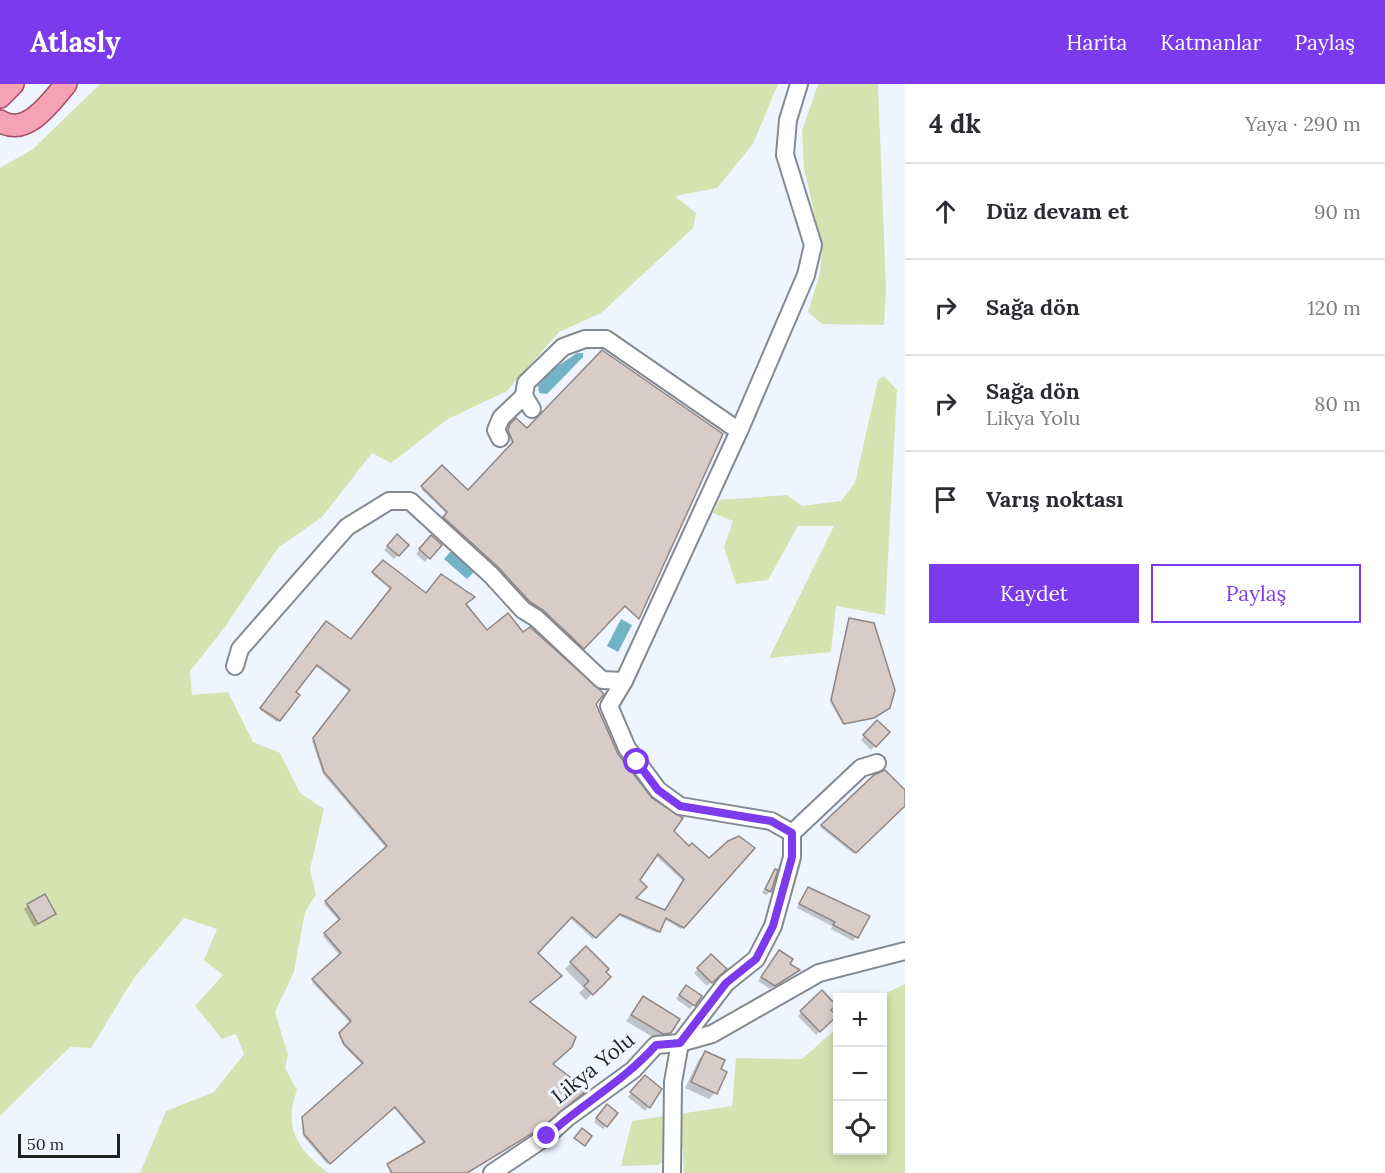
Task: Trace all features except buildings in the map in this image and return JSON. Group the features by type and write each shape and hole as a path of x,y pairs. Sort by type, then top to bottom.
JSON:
{"main road":[{"path":"0,97 13,84"},
{"path":"0,121 7,126 22,125 46,108 66,84"}],"street":[{"path":"792,833 771,821 680,806 658,790 627,748 609,706 624,681 739,431 806,275 813,245 785,155 789,120 800,84"},
{"path":"500,438 496,430 501,418 528,402 526,383 563,346 585,339 606,339 739,431"},
{"path":"235,666 240,649 347,527 389,501 410,501 491,575 523,610 536,618 602,680 624,681"},
{"path":"672,1173 673,1082 680,1043 726,983 756,959 773,926 792,857 792,833 861,768 877,763"},
{"name":"Likya Yolu","path":"492,1173 547,1136 567,1118 633,1070 656,1045 680,1043 712,1034 819,973 905,951"}],"green space":[{"path":"100,84 778,84 753,144 717,188 675,196 696,213 693,228 601,313 559,332 507,391 448,419 391,463 372,453 322,517 278,548 225,627 190,671 192,695 228,692 253,742 280,753 300,793 324,809 310,869 316,895 305,912 294,972 275,1012 288,1055 285,1068 297,1090 292,1116 296,1137 317,1164 328,1173 140,1173 166,1111 214,1092 244,1054 236,1034 222,1039 195,1006 223,975 204,960 217,929 184,918 134,978 91,1048 70,1047 0,1116 0,168 33,149"},
{"path":"818,84 878,84 886,290 884,325 822,324 808,312 820,273 822,248 804,168 802,131"},
{"path":"884,376 897,390 885,615 836,606 831,652 769,658 834,526 798,526 768,580 736,584 724,547 733,521 713,513 719,500 787,495 802,506 841,501 855,483 878,380"},
{"path":"905,984 905,1173 684,1173 683,1148 658,1165 621,1166 632,1121 732,1106 736,1058 802,1059 833,1032 833,1155 887,1155 886,993"}],"water":[{"path":"577,353 583,353 583,357 547,394 539,393 538,385 553,369"},
{"path":"451,551 474,572 467,579 444,559"},
{"path":"621,619 632,625 618,652 607,646"}],"route":[{"path":"547,1136 567,1118 633,1070 656,1045 680,1043 726,983 756,959 773,926 792,857 792,833 771,821 680,806 658,790 637,762"}]}
